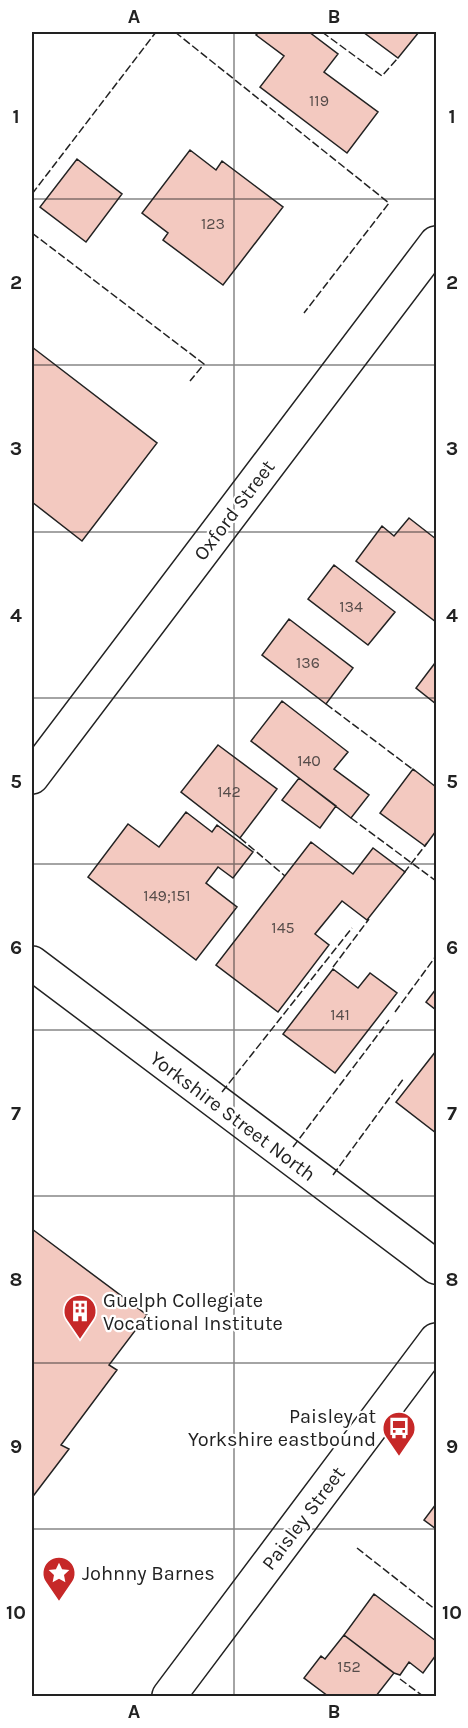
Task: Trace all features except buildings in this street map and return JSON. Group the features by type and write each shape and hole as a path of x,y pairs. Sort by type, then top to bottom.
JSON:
{"street":[{"name":"Oxford Street","path":"32,777 436,243"},
{"name":"Yorkshire Street North","path":"32,963 436,1267"},
{"name":"Paisley Street","path":"169,1696 436,1340"}],"fence":[{"path":"32,194 156,32"},
{"path":"175,32 389,203 304,313"},
{"path":"322,32 382,76 398,58"},
{"path":"32,233 204,364 190,381"},
{"path":"326,704 415,771"},
{"path":"351,818 436,881"},
{"path":"240,838 285,876"},
{"path":"404,873 427,843"},
{"path":"333,967 369,919"},
{"path":"222,1092 352,928"},
{"path":"395,1012 436,956"},
{"path":"293,1147 389,1020"},
{"path":"333,1175 404,1078"},
{"path":"357,1548 436,1610"},
{"path":"400,1679 423,1696"}],"place":[{"name":"Guelph Collegiate Vocational Institute","path":"80,1340"},
{"name":"Paisley at Yorkshire eastbound","path":"399,1457"},
{"name":"Johnny Barnes","path":"59,1602"}]}
